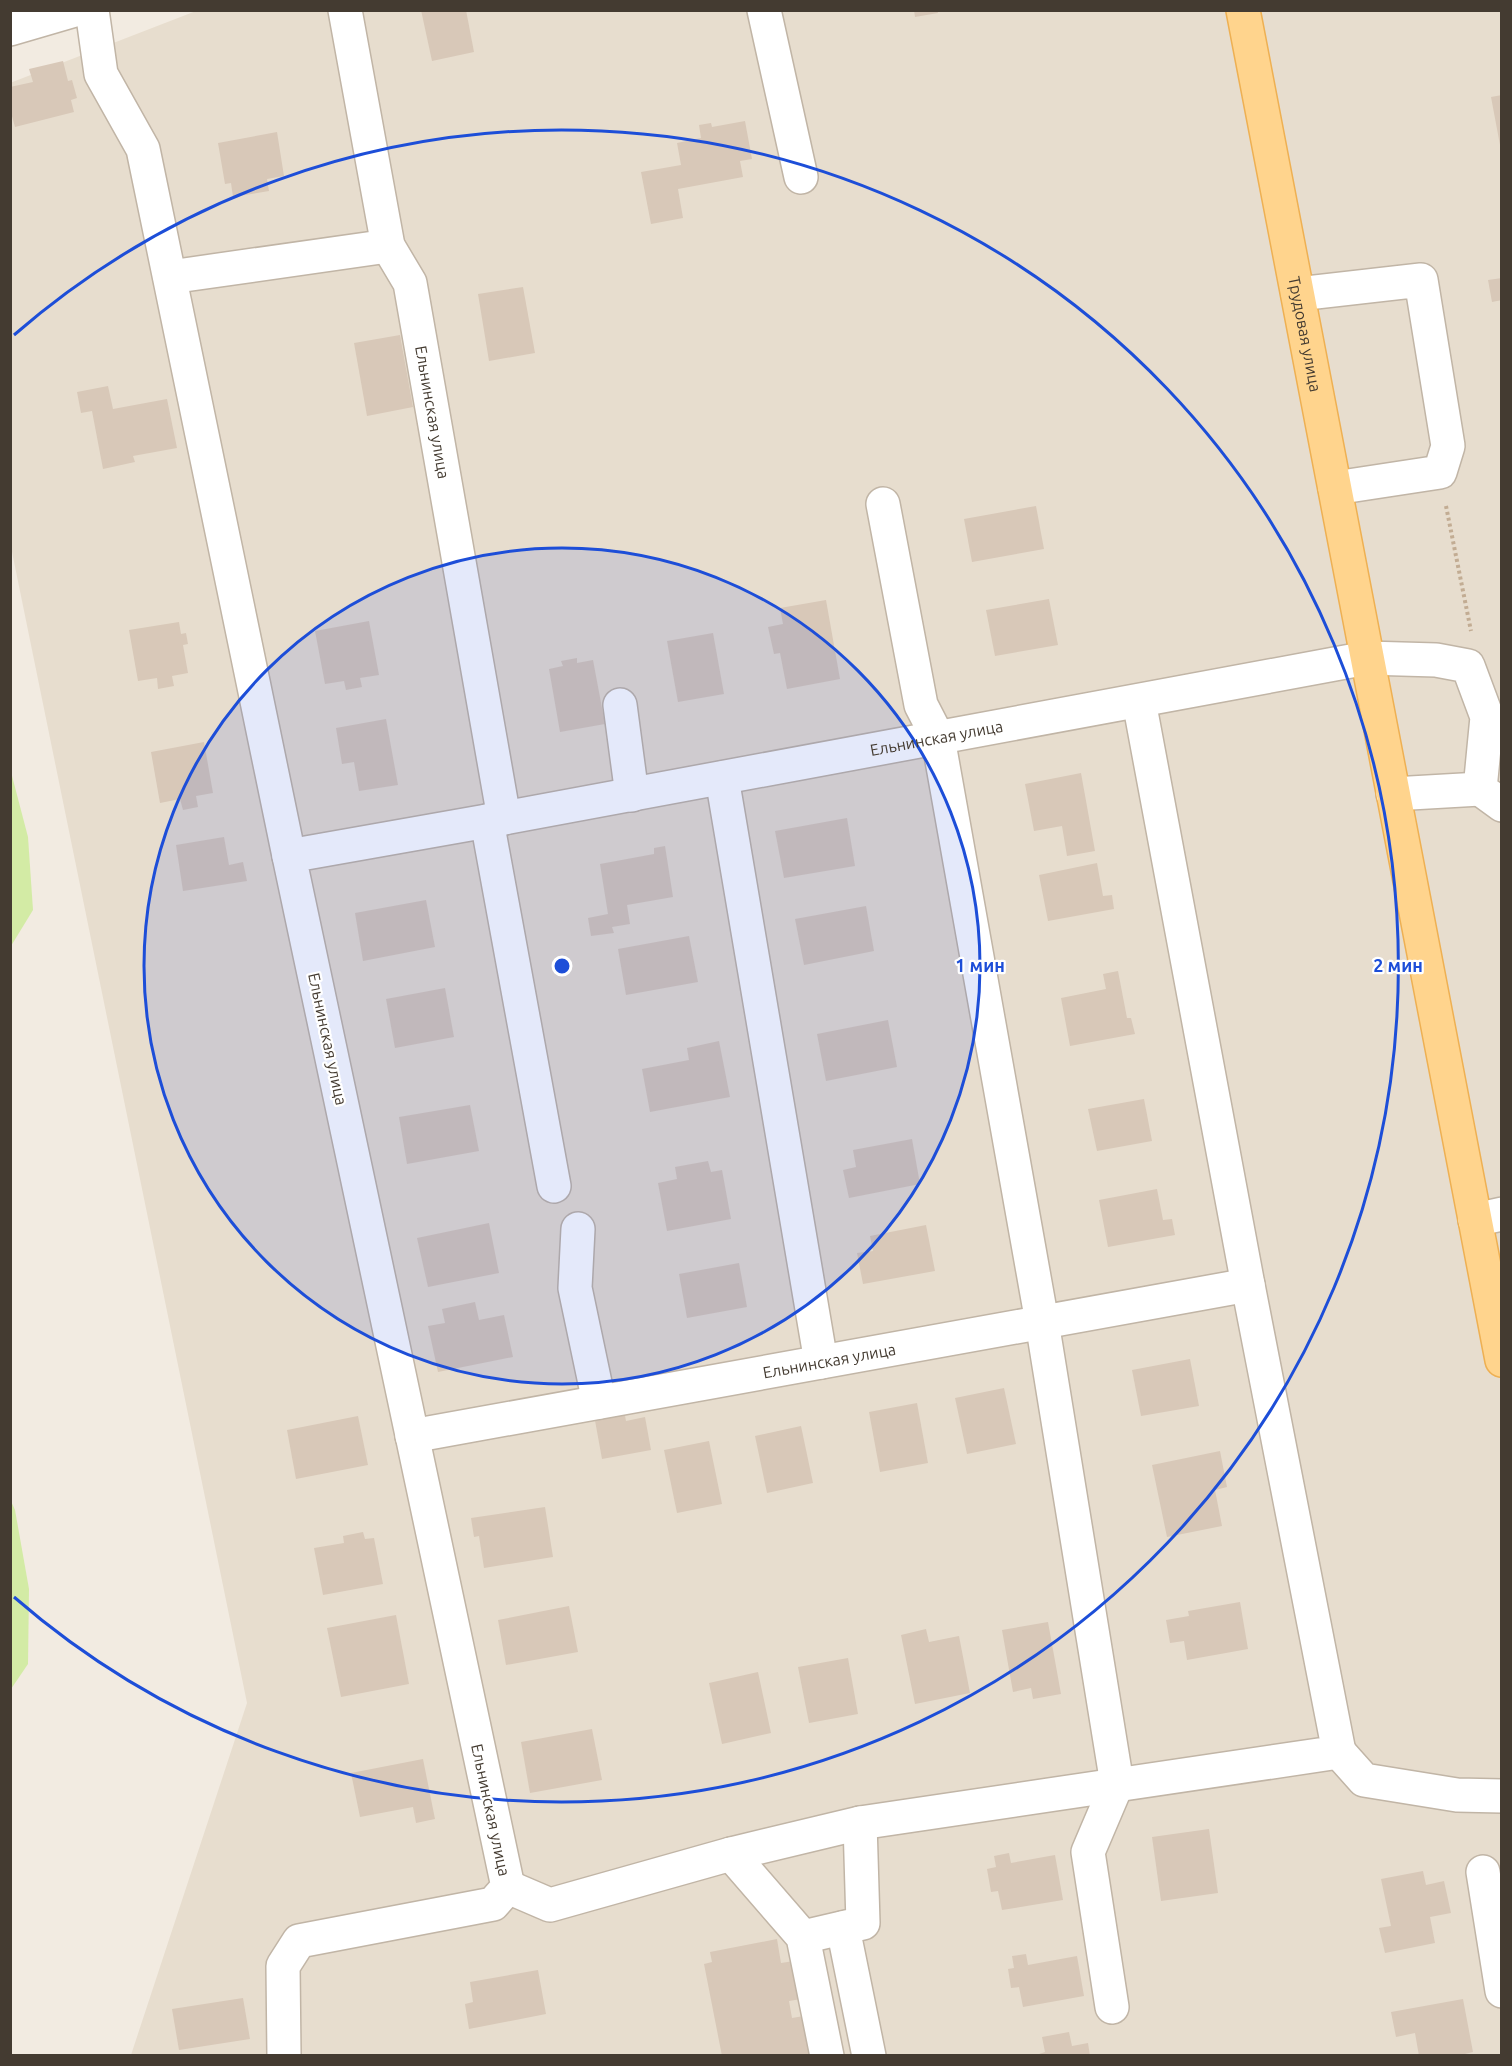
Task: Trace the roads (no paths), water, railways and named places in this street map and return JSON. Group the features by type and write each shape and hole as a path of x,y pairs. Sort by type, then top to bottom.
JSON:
{"main road":[{"name":"Трудовая улица","path":"1243,10 1393,794 1488,1217 1502,1360"}],"street":[{"path":"10,28 75,10"},
{"path":"92,10 101,74 143,149 289,856"},
{"name":"Ельнинская улица","path":"345,10 388,246 410,283 496,820"},
{"path":"765,10 801,177"},
{"path":"170,277 388,246"},
{"path":"1298,294 1421,280 1448,446 1440,472 1335,488"},
{"path":"883,504 921,705 938,738 1042,1322 1117,1784 1088,1852 1112,2007"},
{"name":"Ельнинская улица","path":"284,2055 283,1966 299,1941 493,1904 508,1887 289,856 496,820 1367,658 1436,660 1468,666 1487,717 1491,797"},
{"path":"1138,700 1339,1752 1364,1780 1456,1795 1502,1796"},
{"path":"620,705 632,795"},
{"path":"722,778 821,1362"},
{"path":"1393,794 1491,797"},
{"path":"496,820 554,1186"},
{"path":"578,1229 575,1288 599,1402"},
{"name":"Ельнинская улица","path":"412,1436 1248,1285"},
{"path":"508,1887 550,1905 731,1854 860,1823 1339,1752"},
{"path":"803,1937 863,1923 860,1823"},
{"path":"731,1854 803,1937 827,2055"},
{"path":"1483,1872 1502,1991"},
{"path":"843,1928 869,2055"}]}
